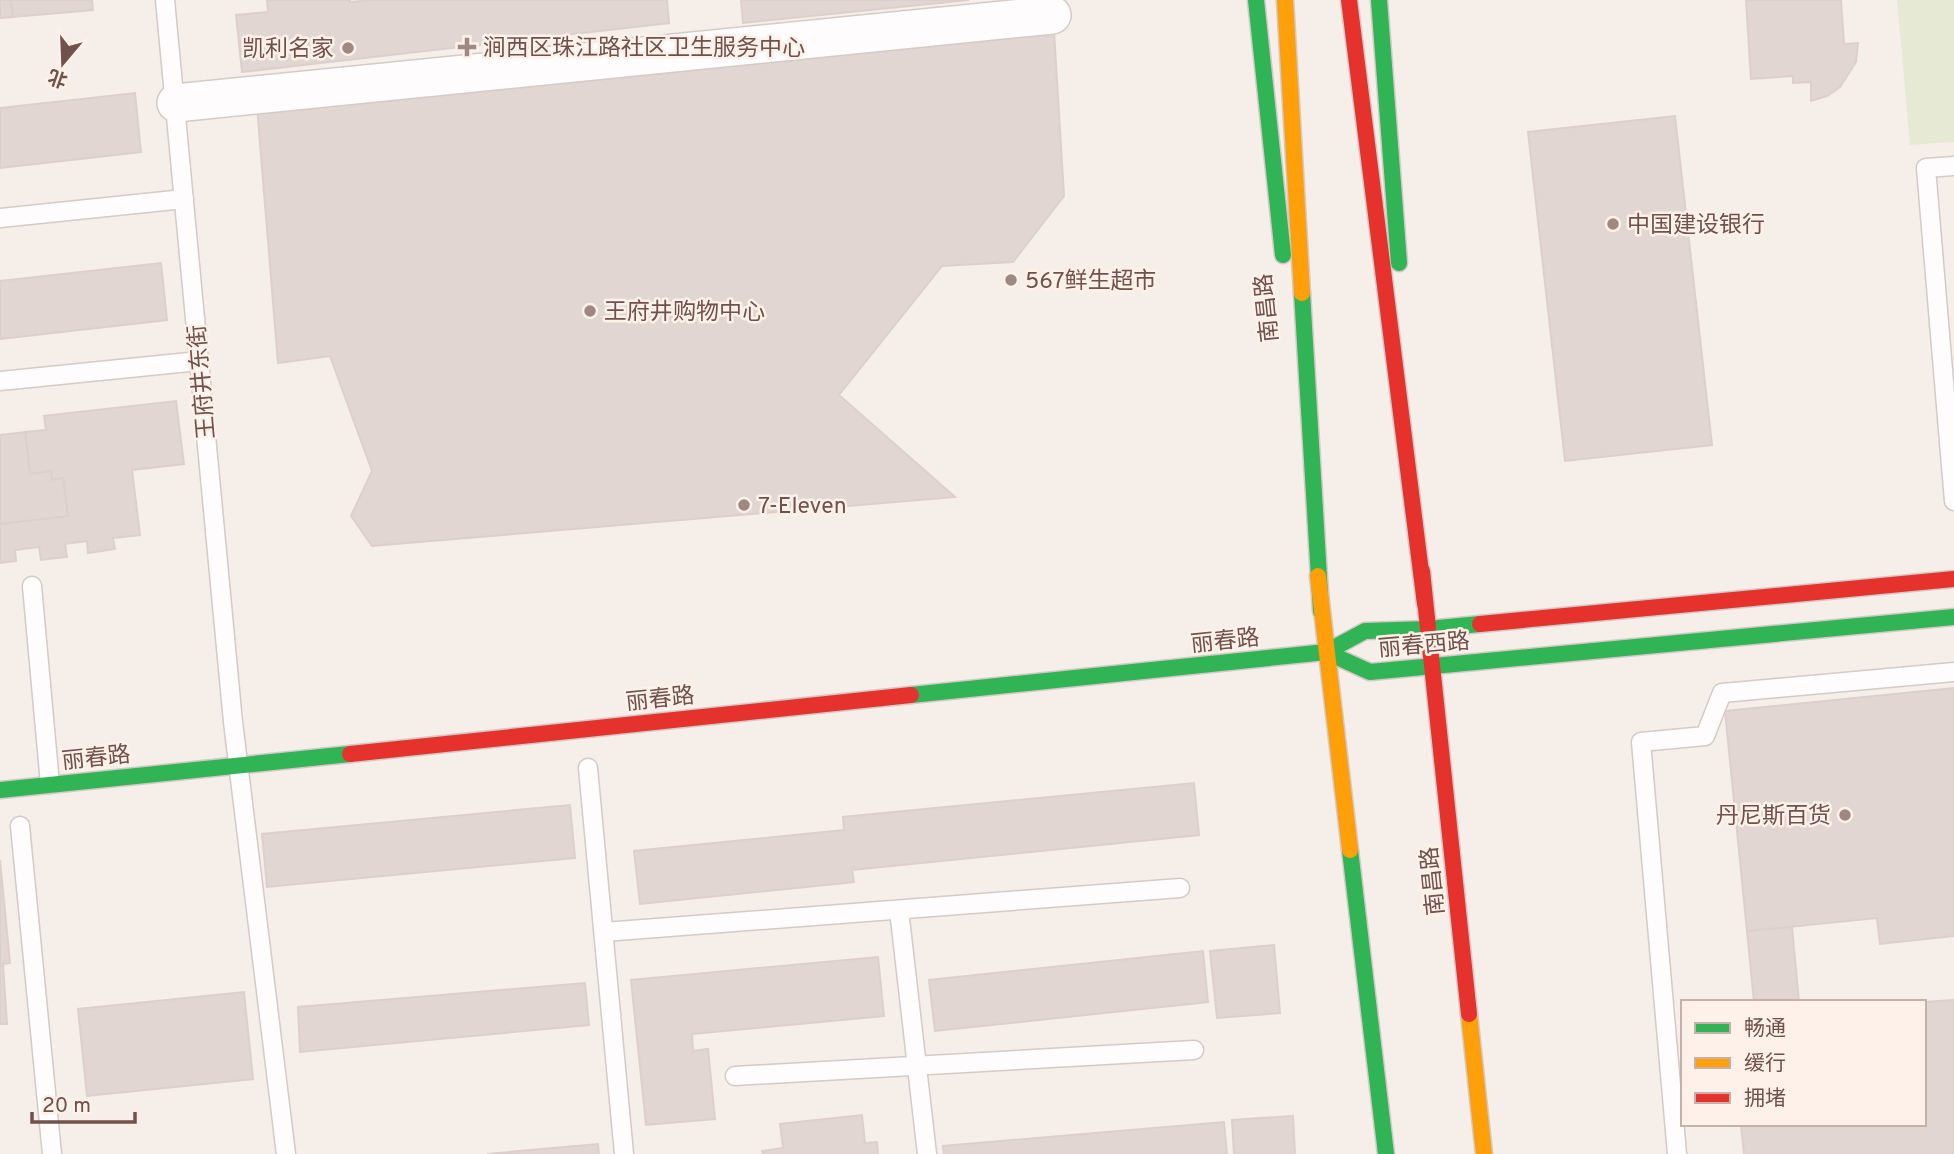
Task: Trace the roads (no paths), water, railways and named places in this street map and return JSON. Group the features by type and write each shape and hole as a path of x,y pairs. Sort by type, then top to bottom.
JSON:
{"main road":[{"name":"南昌路","path":"1256,0 1321,611 1386,1154"},
{"name":"南昌路","path":"1285,0 1321,611"},
{"name":"南昌路","path":"1349,0 1428,629 1483,1154"},
{"name":"南昌路","path":"1379,0 1425,604"},
{"name":"丽春西路","path":"1326,652 1365,631 1428,629 1954,579"},
{"name":"丽春西路","path":"1326,652 1370,672 1954,617"},
{"name":"丽春路","path":"0,790 1326,652"}],"street":[{"path":"176,103 1052,15"}],"lane":[{"name":"王府井东街","path":"165,0 238,764 286,1154"},
{"path":"1954,166 1926,168 1945,282 1954,501"},
{"path":"0,218 184,199"},
{"path":"0,382 199,361"},
{"path":"32,586 50,785"},
{"path":"1677,1154 1641,741 1705,736 1722,693 1954,672"},
{"path":"588,768 624,1154"},
{"path":"20,826 52,1154"},
{"path":"604,932 1180,888"},
{"path":"899,910 927,1154"},
{"path":"736,1076 1194,1050"}],"place":[{"name":"涧西区珠江路社区卫生服务中心","path":"467,47"},
{"name":"凯利名家","path":"348,48"},
{"name":"中国建设银行","path":"1613,224"},
{"name":"567鲜生超市","path":"1011,280"},
{"name":"王府井购物中心","path":"590,311"},
{"name":"7-Eleven","path":"744,505"},
{"name":"丹尼斯百货","path":"1845,815"}]}
